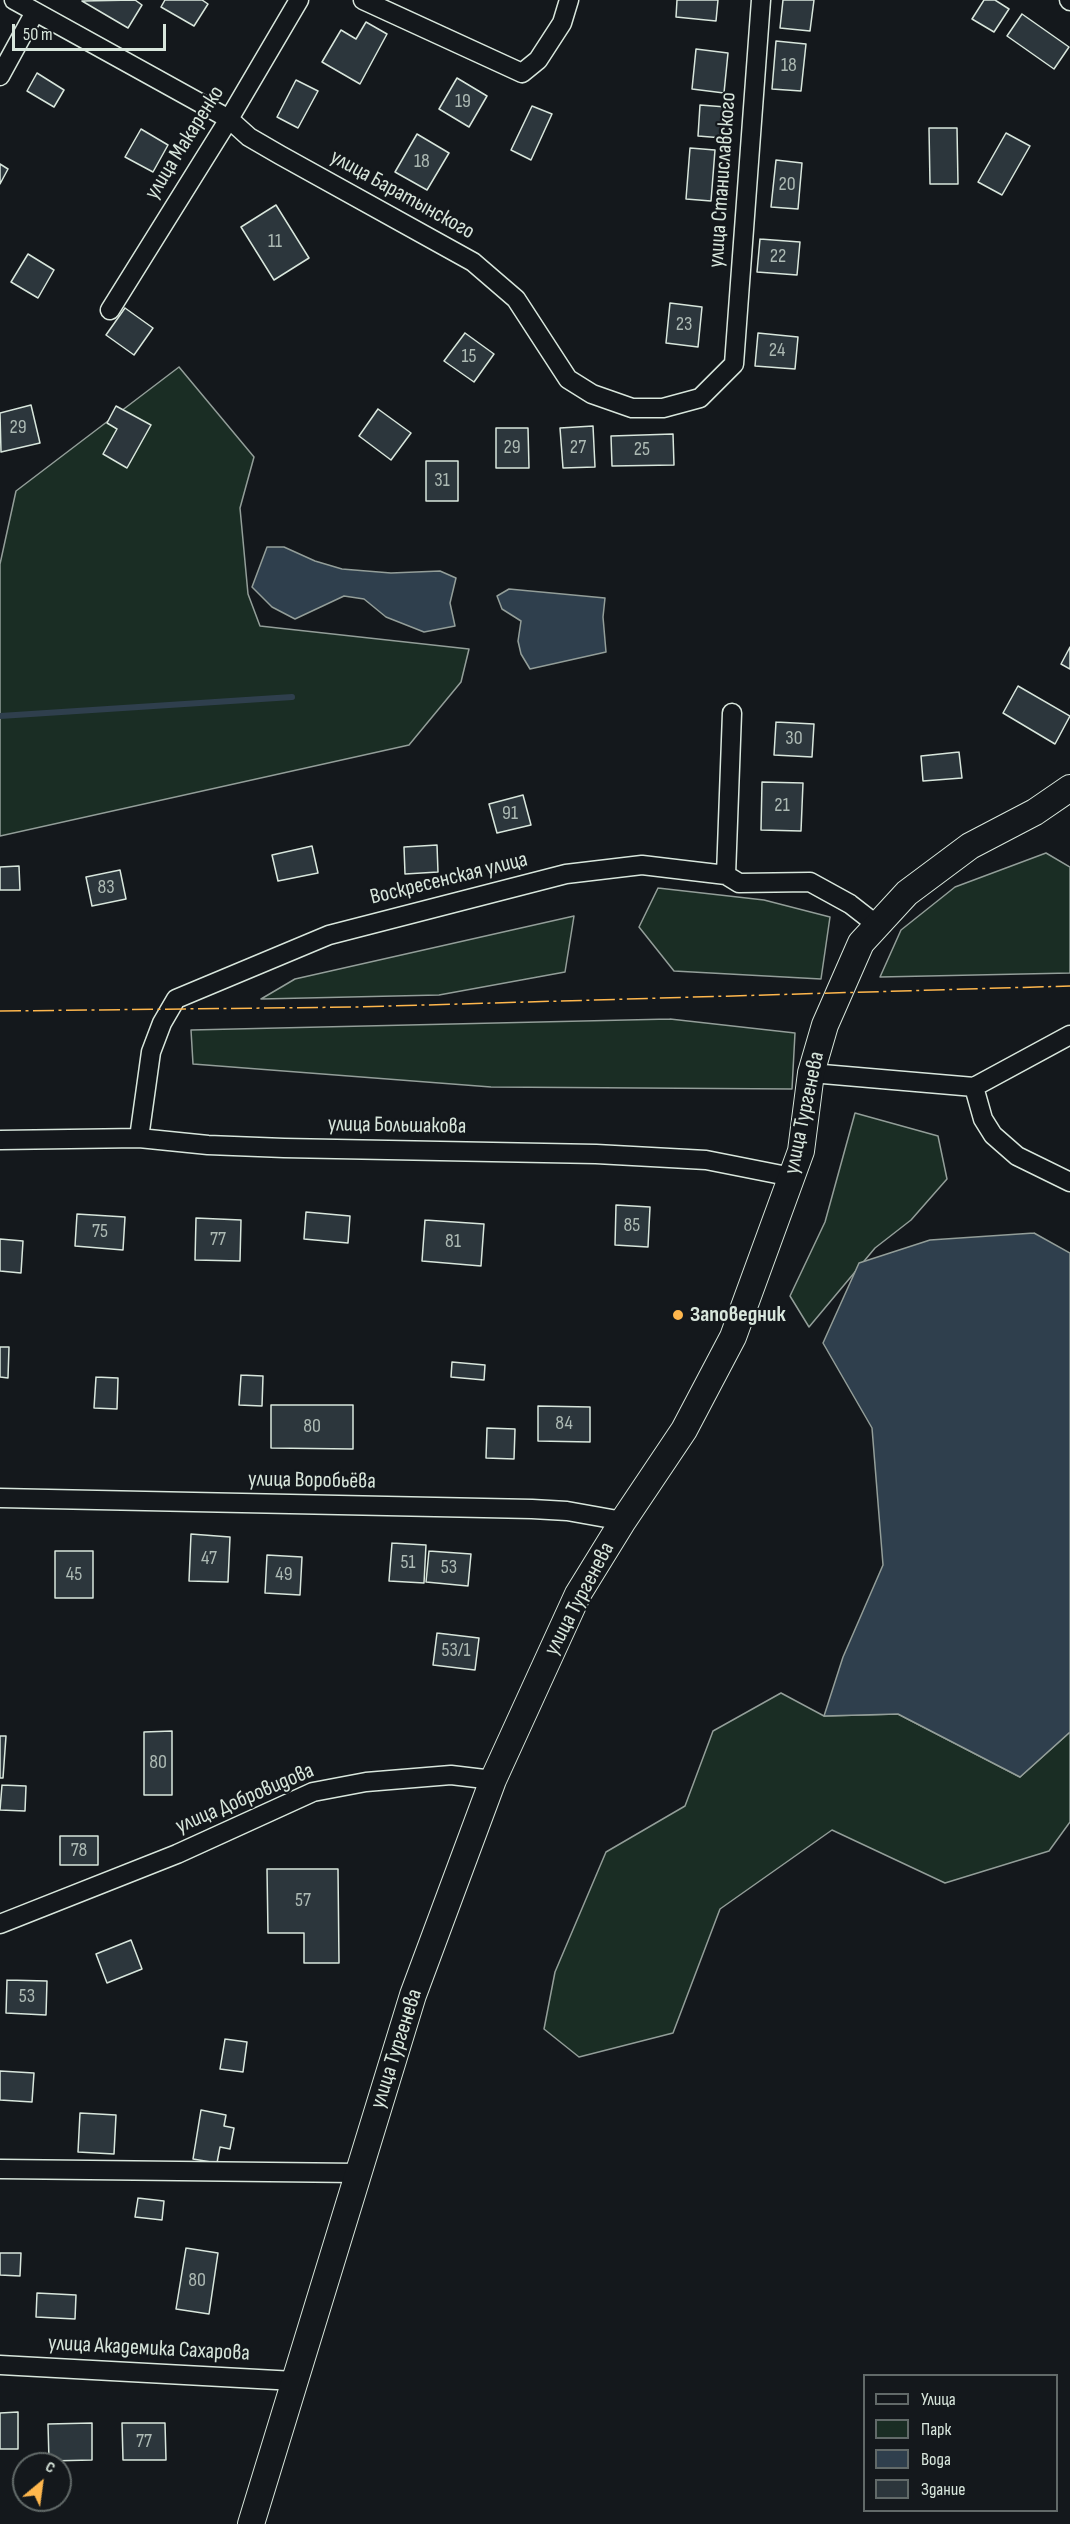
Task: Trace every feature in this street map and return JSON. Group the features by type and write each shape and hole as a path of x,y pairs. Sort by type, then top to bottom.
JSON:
{"street":[{"name":"улица Баратынского","path":"14,0 229,119 249,136 280,155 473,262 516,299 568,379 592,394 632,408 663,408 700,398 734,364"},
{"name":"улица Макаренко","path":"110,310 229,119 299,0"},
{"path":"363,0 522,73 538,60 562,23 569,0"},
{"name":"улица Станиславского","path":"734,364 761,0"},
{"path":"0,76 35,12"},
{"path":"726,875 732,713"},
{"name":"улица Тургенева","path":"251,2524 413,1995 493,1780 578,1594 623,1521 684,1430 733,1337 801,1151 811,1073 825,1025 861,943 907,893 970,846 1035,812 1070,788"},
{"name":"Воскресенская улица","path":"139,1138 151,1052 162,1023 176,999 329,935 566,874 642,865 726,875 739,884 810,882 850,904 877,925"},
{"path":"811,1073 974,1086 1070,1035"},
{"path":"974,1086 983,1119 993,1135 1017,1156 1070,1182"},
{"name":"улица Большакова","path":"0,1140 139,1138 208,1145 284,1148 596,1154 706,1160 792,1177"},
{"name":"улица Воробьёва","path":"0,1498 532,1509 567,1511 623,1521"},
{"name":"улица Добровидова","path":"0,1924 177,1854 313,1792 366,1782 451,1775 493,1780"},
{"name":"улица Добровидова","path":"0,1913 26,1914"},
{"path":"0,2169 358,2174"},
{"name":"улица Академика Сахарова","path":"0,2365 295,2381"}],"green space":[{"path":"179,367 254,457 240,508 248,594 260,626 469,649 461,682 409,745 0,836 0,564 16,491"},
{"path":"1046,853 1070,867 1070,973 880,977 901,930 955,887"},
{"path":"658,888 764,900 830,917 821,979 674,971 639,927"},
{"path":"574,916 565,972 439,995 261,999 295,979"},
{"path":"670,1019 795,1033 792,1089 491,1087 193,1064 191,1030"},
{"path":"855,1113 938,1136 947,1179 911,1220 875,1248 809,1327 790,1296 825,1222"},
{"path":"781,1693 824,1716 898,1714 1020,1777 1070,1732 1070,1822 1049,1851 945,1883 832,1830 720,1909 673,2033 579,2057 544,2029 555,1972 606,1852 685,1806 713,1731"}],"water":[{"path":"267,547 284,547 315,561 342,569 391,573 440,571 456,578 450,603 455,626 424,632 386,617 364,599 344,596 295,619 272,607 252,587"},
{"path":"509,589 605,598 603,617 606,652 530,669 521,654 518,641 521,621 502,609 497,596"},
{"path":"1034,1233 1070,1253 1070,1732 1020,1777 898,1714 824,1716 843,1657 883,1565 872,1428 823,1343 859,1263 930,1240"}],"building":[{"path":"135,0 142,5 128,28 82,1"},
{"path":"165,0 202,0 208,4 194,26 161,7"},
{"path":"677,0 718,0 716,21 676,17"},
{"path":"783,0 814,0 810,31 780,28"},
{"path":"984,0 995,0 1009,9 994,32 972,19"},
{"path":"1022,14 1069,47 1054,69 1007,36"},
{"path":"366,22 387,34 360,84 322,62 341,30 356,39"},
{"path":"776,41 806,44 801,91 772,89"},
{"path":"696,49 728,53 724,93 692,89"},
{"path":"37,73 64,90 54,107 27,91"},
{"path":"457,78 487,96 469,127 439,109"},
{"path":"296,80 318,91 298,128 277,117"},
{"path":"700,105 726,107 723,138 698,136"},
{"path":"532,106 552,114 531,160 511,150"},
{"path":"929,128 957,128 958,184 930,184"},
{"path":"141,129 168,145 153,172 125,157"},
{"path":"1006,133 1030,146 1002,195 978,182"},
{"path":"417,134 449,153 427,190 395,172"},
{"path":"690,148 715,150 711,201 686,199"},
{"path":"776,160 802,163 798,209 771,207"},
{"path":"0,164 8,169 0,184"},
{"path":"276,205 309,258 274,280 241,227"},
{"path":"760,239 800,242 797,275 757,272"},
{"path":"28,254 54,270 38,298 11,282"},
{"path":"670,303 702,307 698,347 666,343"},
{"path":"125,308 153,328 134,355 106,335"},
{"path":"465,333 494,354 474,382 444,361"},
{"path":"758,333 798,337 795,369 755,366"},
{"path":"31,405 40,443 1,452 0,413"},
{"path":"116,406 151,425 127,468 103,454 117,429 107,423"},
{"path":"378,409 411,433 391,460 359,436"},
{"path":"593,426 595,467 563,468 560,428"},
{"path":"496,428 528,428 529,468 496,468"},
{"path":"673,434 674,465 612,466 611,436"},
{"path":"426,461 458,461 458,501 426,501"},
{"path":"1070,647 1070,669 1061,664"},
{"path":"1018,686 1070,716 1055,744 1003,713"},
{"path":"776,722 814,724 812,757 774,755"},
{"path":"959,752 962,778 923,781 921,756"},
{"path":"762,782 803,783 801,831 761,830"},
{"path":"523,795 531,825 497,833 489,804"},
{"path":"437,845 438,872 405,874 404,847"},
{"path":"312,846 318,873 278,881 272,855"},
{"path":"19,866 20,890 0,890 0,867"},
{"path":"120,870 126,899 92,906 86,877"},
{"path":"616,1205 650,1207 648,1247 615,1245"},
{"path":"306,1212 350,1216 348,1243 304,1239"},
{"path":"77,1214 125,1217 123,1250 75,1246"},
{"path":"196,1218 241,1220 240,1261 195,1260"},
{"path":"425,1220 484,1224 481,1266 422,1261"},
{"path":"0,1239 23,1241 21,1273 0,1271"},
{"path":"0,1347 9,1347 8,1378 0,1377"},
{"path":"452,1362 485,1365 484,1380 451,1377"},
{"path":"241,1375 263,1376 262,1406 239,1405"},
{"path":"96,1377 118,1378 117,1409 94,1408"},
{"path":"271,1405 353,1405 353,1449 271,1448"},
{"path":"538,1406 590,1407 590,1442 538,1441"},
{"path":"487,1428 515,1429 514,1459 486,1458"},
{"path":"191,1534 230,1537 228,1582 189,1581"},
{"path":"392,1543 426,1545 424,1583 389,1581"},
{"path":"55,1551 93,1551 93,1598 55,1598"},
{"path":"429,1551 471,1554 468,1586 426,1582"},
{"path":"267,1555 302,1557 300,1595 265,1593"},
{"path":"437,1633 479,1638 475,1670 433,1665"},
{"path":"172,1731 172,1795 144,1795 144,1732"},
{"path":"0,1736 6,1736 3,1778 0,1778"},
{"path":"2,1785 26,1786 25,1811 0,1810"},
{"path":"60,1836 98,1836 98,1865 60,1865"},
{"path":"267,1869 338,1869 339,1963 304,1963 304,1933 268,1933"},
{"path":"131,1940 142,1969 107,1983 96,1954"},
{"path":"7,1980 47,1981 46,2015 6,2013"},
{"path":"225,2039 247,2042 243,2072 220,2069"},
{"path":"0,2071 34,2073 32,2102 0,2100"},
{"path":"201,2110 226,2115 224,2126 234,2128 230,2149 220,2147 217,2163 193,2159"},
{"path":"80,2113 116,2115 114,2154 78,2152"},
{"path":"138,2198 164,2201 162,2220 135,2217"},
{"path":"186,2248 218,2253 209,2314 176,2309"},
{"path":"0,2253 21,2253 20,2276 0,2275"},
{"path":"37,2293 76,2295 75,2319 36,2317"},
{"path":"18,2412 18,2449 0,2449 0,2413"},
{"path":"92,2423 92,2460 72,2460 72,2452 49,2452 48,2424"},
{"path":"122,2423 165,2423 166,2460 123,2460"}],"waterway":[{"path":"0,716 292,697"}],"power":[{"path":"0,1011 357,1007 1070,986"}],"place":[{"name":"Заповедник","path":"678,1315"}]}
